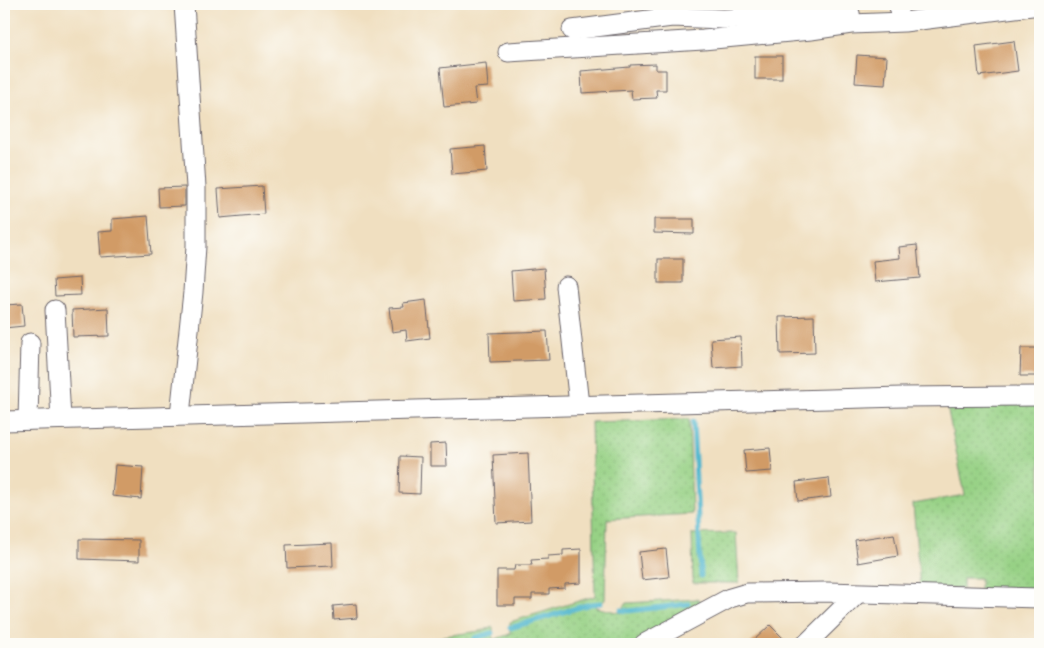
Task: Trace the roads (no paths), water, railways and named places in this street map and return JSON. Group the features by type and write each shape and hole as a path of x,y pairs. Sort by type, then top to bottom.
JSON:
{"street":[{"path":"180,416 194,292 196,246 196,187 184,4"},
{"path":"508,52 702,40 811,30 851,24 904,22 1040,5"},
{"path":"572,30 672,16 723,19 850,13 851,24"},
{"path":"566,286 579,405"},
{"path":"55,310 61,419"},
{"path":"28,420 30,343"},
{"path":"4,421 902,397 1040,396"},
{"path":"644,644 739,594 747,593 827,592 1040,598"},
{"path":"806,644 857,594"}],"waterway":[{"path":"693,421 701,576"},
{"path":"510,628 590,604 601,603"},
{"path":"621,610 628,611 688,604"},
{"path":"475,638 492,633"}]}
